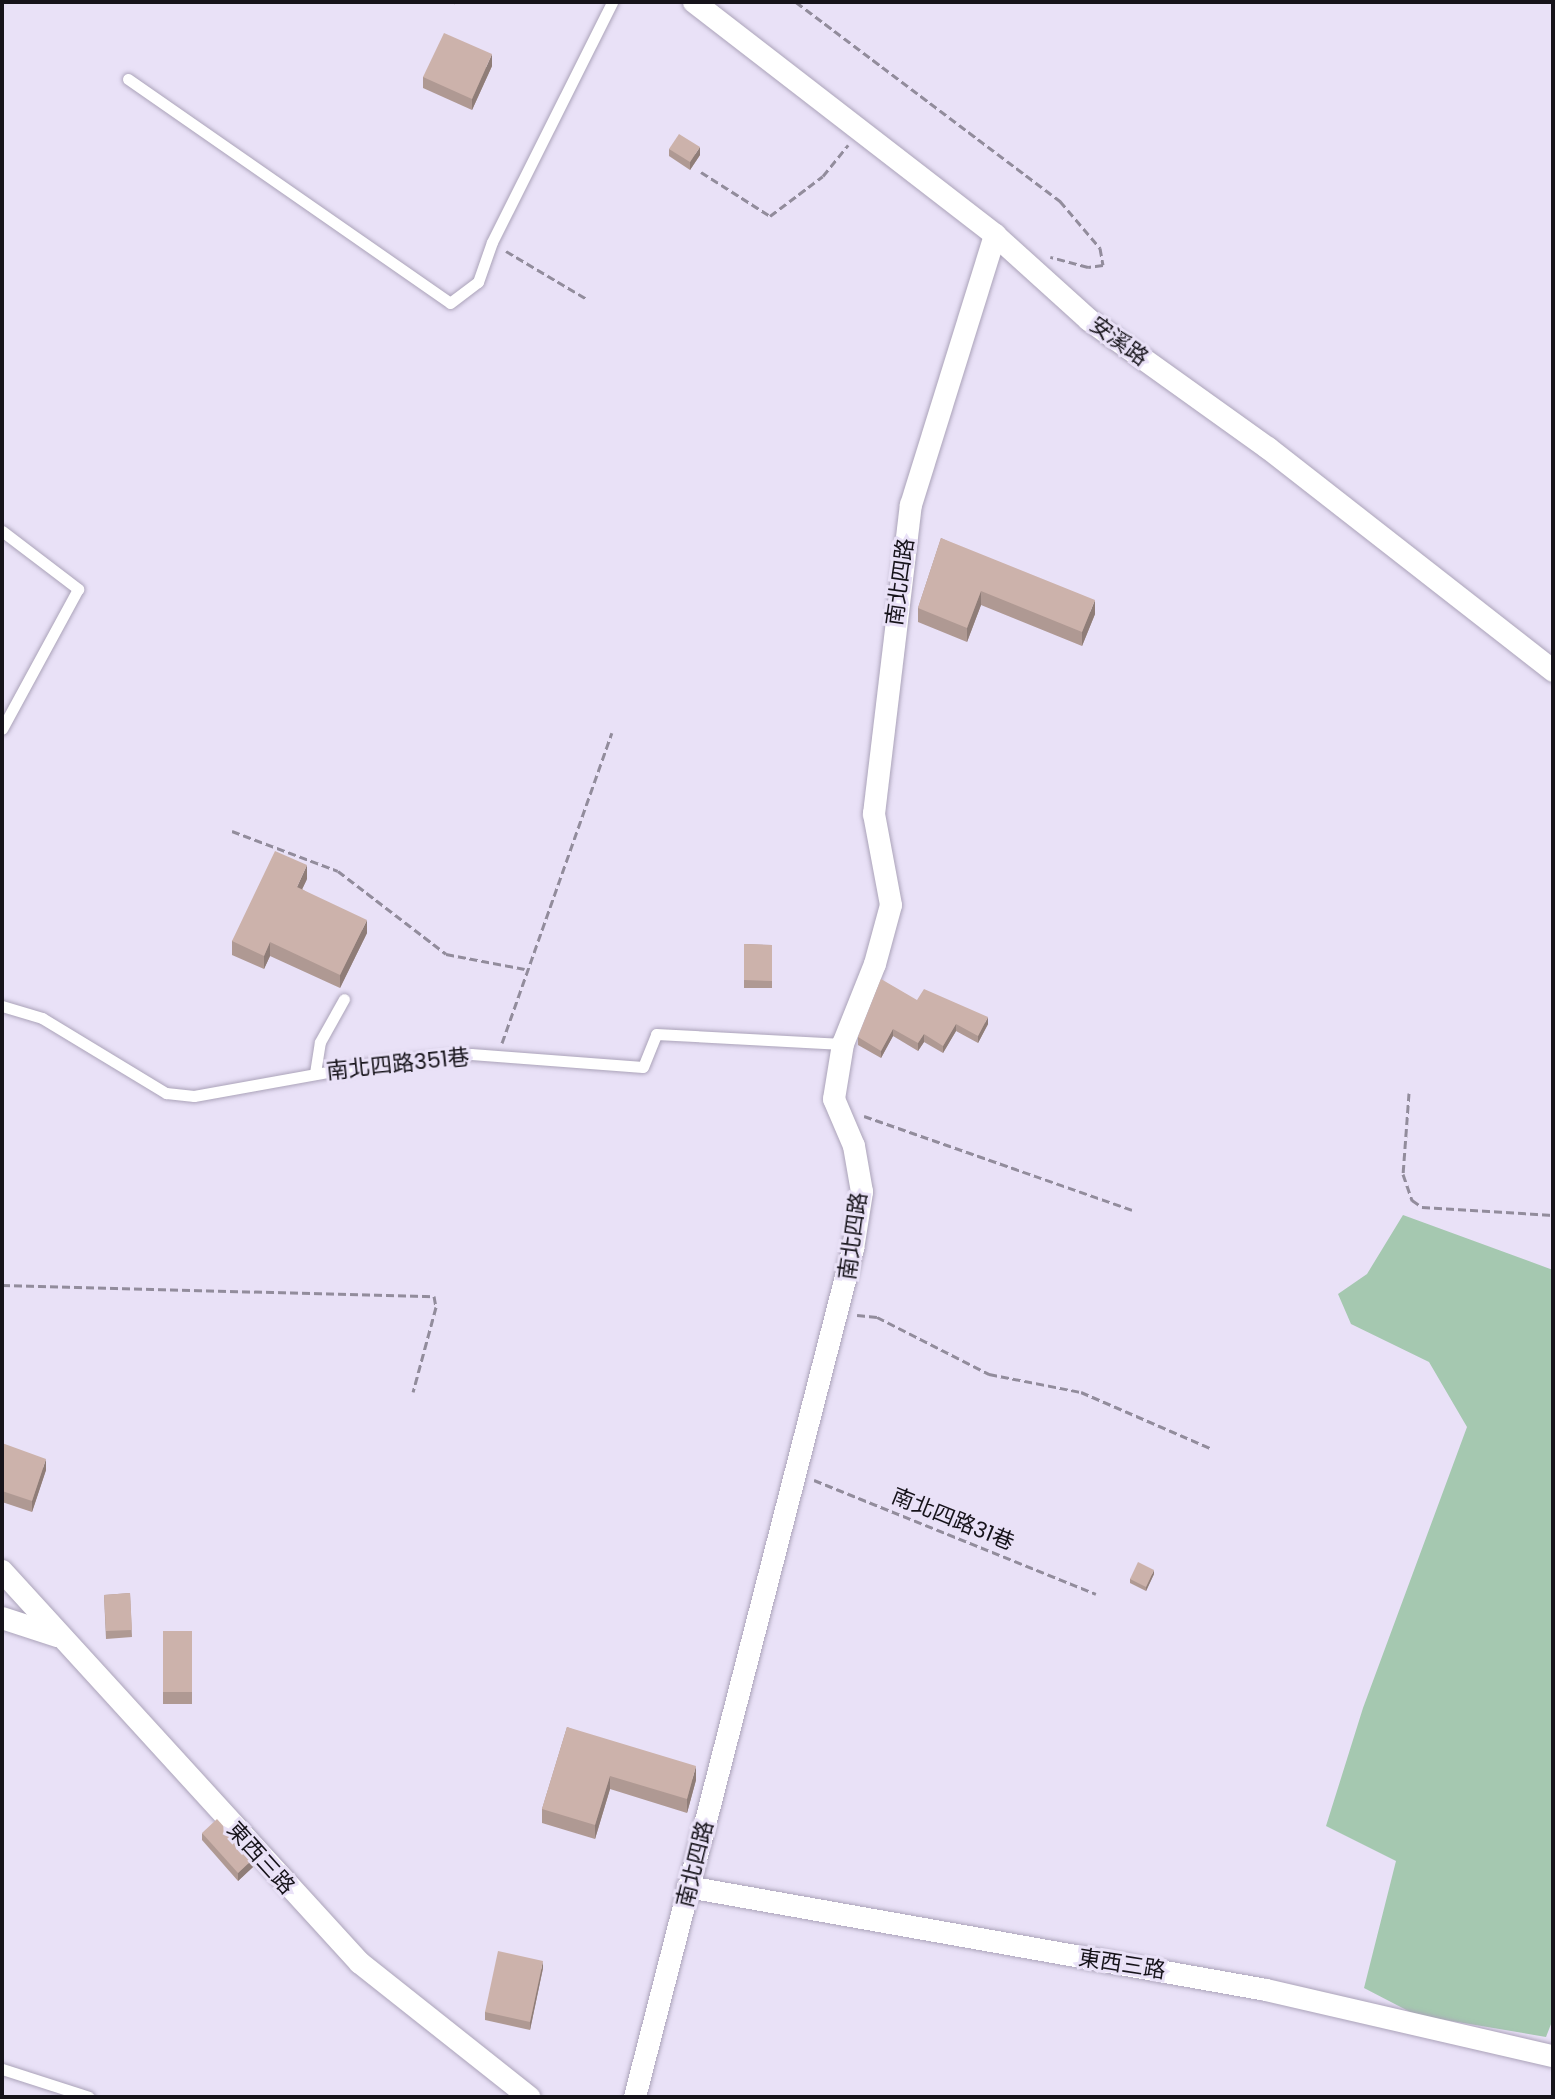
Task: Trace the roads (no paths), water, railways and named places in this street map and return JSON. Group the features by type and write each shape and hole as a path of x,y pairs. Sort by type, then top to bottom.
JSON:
{"street":[{"name":"安溪路","path":"694,2 995,235 1089,320 1268,448 1553,671"},
{"name":"南北四路","path":"635,2097 841,1313 862,1192 854,1146 834,1099 843,1044 875,964 891,905 874,814 911,505 995,235"},
{"path":"2,1571 59,1637"},
{"name":"東西三路","path":"2,1618 59,1637 360,1963 529,2097"},
{"name":"東西三路","path":"688,1887 1266,1990 1553,2056"}],"lane":[{"path":"128,79 450,303 478,282 492,242 612,2"},
{"path":"2,531 78,589 2,729"},
{"path":"315,1073 320,1042 344,999"},
{"name":"南北四路351巷","path":"2,1006 42,1018 166,1093 194,1096 315,1073 471,1054 643,1067 656,1034 843,1044"},
{"path":"2,2069 89,2097"}]}
